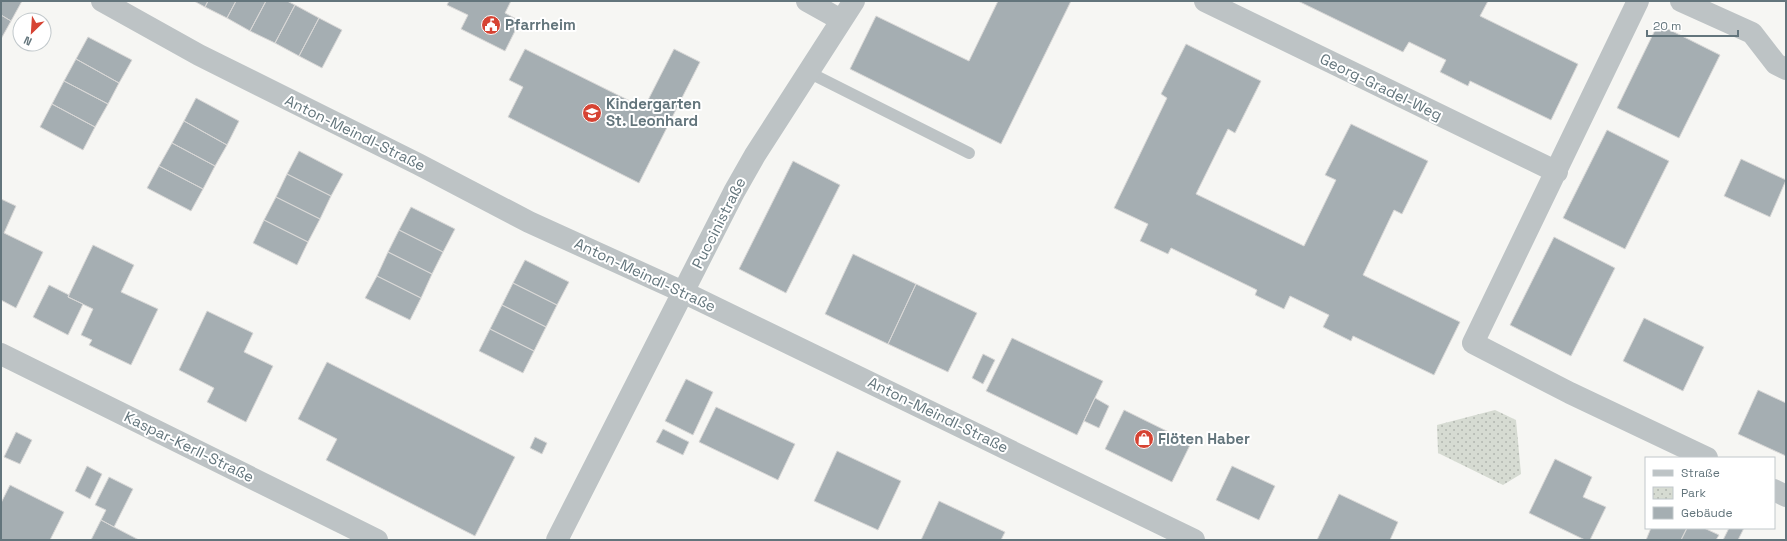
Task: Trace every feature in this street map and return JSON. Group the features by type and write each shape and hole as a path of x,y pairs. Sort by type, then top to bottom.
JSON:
{"street":[{"name":"Anton-Meindl-Straße","path":"102,1 199,55 418,164 529,222 683,292 1194,540"},
{"path":"807,1 841,20"},
{"name":"Puccinistraße","path":"557,540 737,186 755,155 854,1"},
{"name":"Georg-Gradel-Weg","path":"1205,1 1557,172"},
{"path":"1638,1 1474,343 1570,392 1705,457"},
{"path":"1681,1 1752,33 1781,67"},
{"name":"Kaspar-Kerll-Straße","path":"1,354 377,540"},
{"path":"1775,490 1786,496"}],"lane":[{"path":"808,72 969,154"}],"green space":[{"path":"1495,410 1516,420 1521,474 1503,485 1438,453 1437,425"}],"building":[{"path":"1,1 22,1 16,12 12,12 11,21 1,15"},
{"path":"194,1 208,1 205,7"},
{"path":"208,1 236,1 227,18 205,7"},
{"path":"236,1 266,1 250,31 227,18"},
{"path":"266,1 287,1 295,5 275,43 250,31"},
{"name":"Pfarrheim","path":"449,1 511,1 505,13 520,21 505,51 461,29 468,15 447,5"},
{"path":"998,1 1071,1 1001,144 850,69 876,16 969,61"},
{"path":"1298,1 1488,1 1480,16 1578,64 1551,120 1470,81 1468,86 1440,72 1446,60 1409,42 1403,52"},
{"path":"295,5 319,18 299,56 275,43"},
{"path":"1,15 11,21 1,39"},
{"path":"319,18 342,30 322,68 299,56"},
{"path":"1658,24 1720,55 1679,138 1617,108"},
{"path":"88,37 132,60 119,83 76,59"},
{"path":"1186,44 1261,81 1235,133 1228,129 1196,194 1304,246 1336,180 1325,175 1351,124 1428,161 1402,214 1394,210 1363,275 1460,322 1434,375 1353,336 1351,341 1323,327 1329,315 1290,296 1284,309 1255,295 1257,290 1171,248 1168,254 1140,241 1148,224 1114,208 1167,98 1161,94"},
{"name":"Kindergarten St. Leonhard","path":"525,49 644,108 674,49 700,62 639,183 508,117 523,87 509,80"},
{"path":"76,59 119,83 108,104 64,81"},
{"path":"64,81 108,104 95,127 52,104"},
{"path":"196,98 239,121 227,145 184,121"},
{"path":"52,104 95,127 83,150 40,127"},
{"path":"184,121 227,145 215,166 172,143"},
{"path":"1607,130 1669,161 1625,249 1563,218"},
{"path":"172,143 215,166 203,189 159,166"},
{"path":"299,151 343,174 331,196 287,174"},
{"path":"1741,159 1786,180 1770,217 1724,196"},
{"path":"793,161 840,185 786,293 739,269"},
{"path":"159,166 203,189 191,211 147,188"},
{"path":"287,174 331,196 320,219 276,197"},
{"path":"276,197 320,219 308,242 264,220"},
{"path":"1,199 16,206 4,233 43,252 16,308 1,300"},
{"path":"411,207 455,229 443,252 399,230"},
{"path":"264,220 308,242 297,265 253,243"},
{"path":"399,230 443,252 432,274 388,252"},
{"path":"1554,237 1615,268 1571,356 1510,325"},
{"path":"93,245 134,265 121,292 158,309 131,365 89,345 92,340 81,335 93,309 68,297"},
{"path":"388,252 432,274 421,298 377,276"},
{"path":"853,254 916,284 888,344 825,314"},
{"path":"525,260 569,282 557,305 513,283"},
{"path":"377,276 421,298 410,320 365,298"},
{"path":"513,283 557,305 546,327 502,305"},
{"path":"916,284 977,313 948,372 888,344"},
{"path":"49,285 69,295 68,297 83,304 68,335 33,317"},
{"path":"502,305 546,327 534,351 490,329"},
{"path":"207,311 253,333 244,352 273,366 246,422 207,402 214,388 179,370"},
{"path":"1644,318 1704,347 1683,391 1623,361"},
{"path":"490,329 534,351 523,373 479,351"},
{"path":"1012,338 1103,381 1077,435 986,391"},
{"path":"983,354 995,360 983,384 972,378"},
{"path":"327,362 515,457 475,536 326,460 337,439 298,419"},
{"path":"686,379 713,392 693,435 665,421"},
{"path":"1758,390 1786,403 1786,456 1738,434"},
{"path":"1095,398 1109,406 1099,428 1084,421"},
{"path":"716,407 795,444 778,480 699,442"},
{"path":"1124,410 1191,443 1172,482 1105,449"},
{"path":"663,429 689,442 683,455 656,442"},
{"path":"16,432 32,440 20,464 4,457"},
{"path":"535,437 547,443 542,454 530,448"},
{"path":"837,451 901,481 878,530 814,501"},
{"path":"1555,459 1592,477 1583,497 1606,507 1590,540 1585,540 1529,513"},
{"path":"87,466 102,474 90,499 75,491"},
{"path":"1232,466 1275,486 1259,520 1216,500"},
{"path":"109,477 133,489 114,527 101,520 106,510 95,505"},
{"path":"10,485 64,512 50,540 1,540 1,503"},
{"path":"1339,494 1398,522 1390,540 1317,540"},
{"path":"939,501 1005,532 1001,540 921,540"},
{"path":"101,520 114,527 139,540 91,540"},
{"path":"1651,529 1686,529 1681,540 1646,540"},
{"path":"1686,529 1706,529 1719,535 1716,540 1681,540"},
{"path":"1728,529 1744,529 1738,540 1723,540"}],"place":[{"name":"Pfarrheim","path":"491,25"},
{"name":"Kindergarten St. Leonhard","path":"592,113"},
{"name":"Flöten Haber","path":"1144,439"}]}
